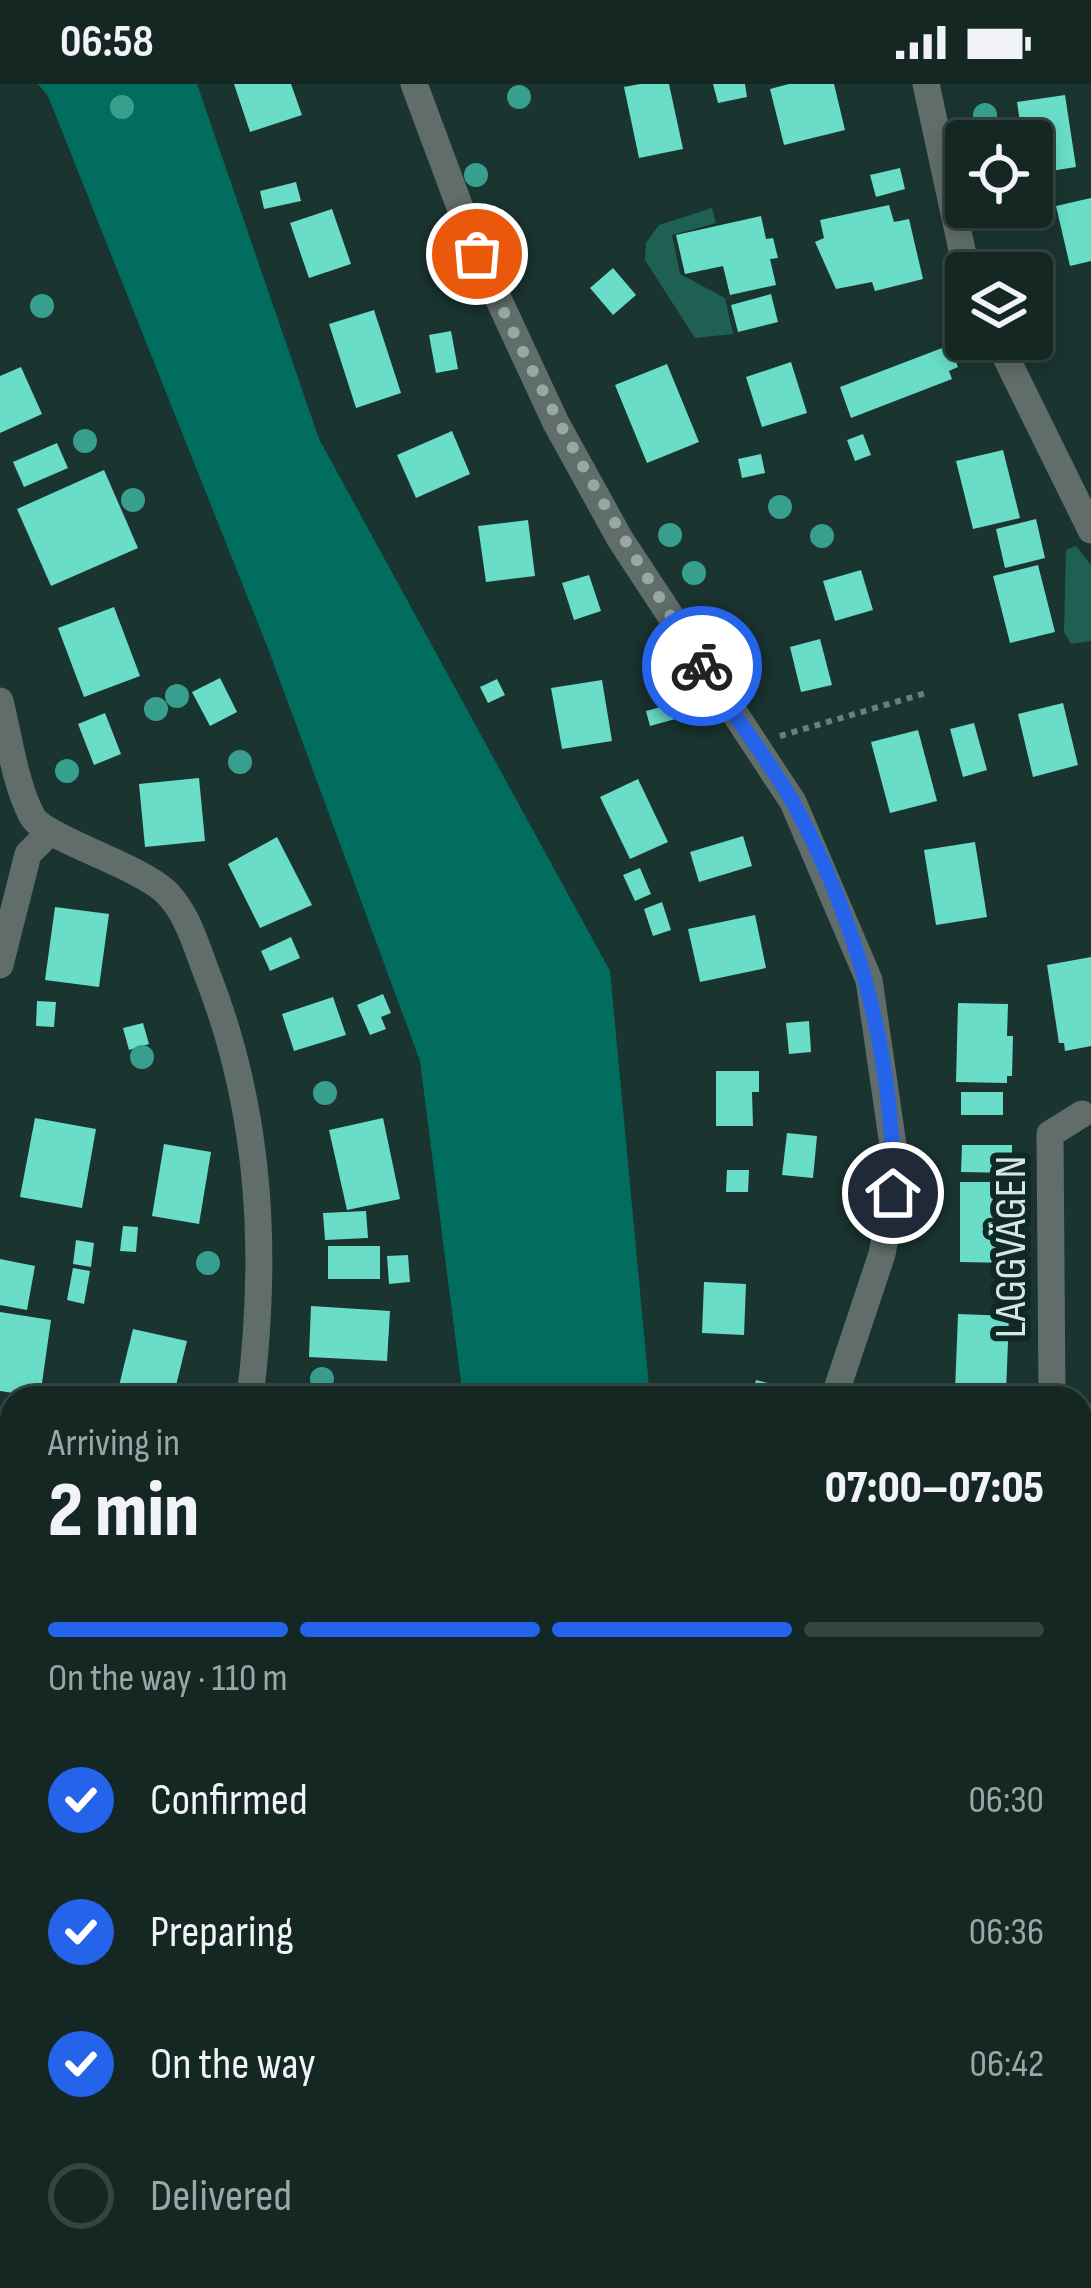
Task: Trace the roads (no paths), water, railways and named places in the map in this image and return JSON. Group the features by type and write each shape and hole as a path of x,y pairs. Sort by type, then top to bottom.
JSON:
{"street":[{"path":"414,84 477,254 556,423 620,539 793,802 859,951 868,980 893,1145 889,1225 838,1386"},
{"path":"926,84 962,252"},
{"path":"1007,360 1091,530"},
{"path":"0,701 31,815 49,833 140,872 165,892 182,911 219,1003 248,1103 257,1191 262,1288 251,1386"},
{"path":"0,965 28,854 49,833"},
{"name":"LAGGVÄGEN","path":"1052,1386 1050,1134 1082,1114"}]}
